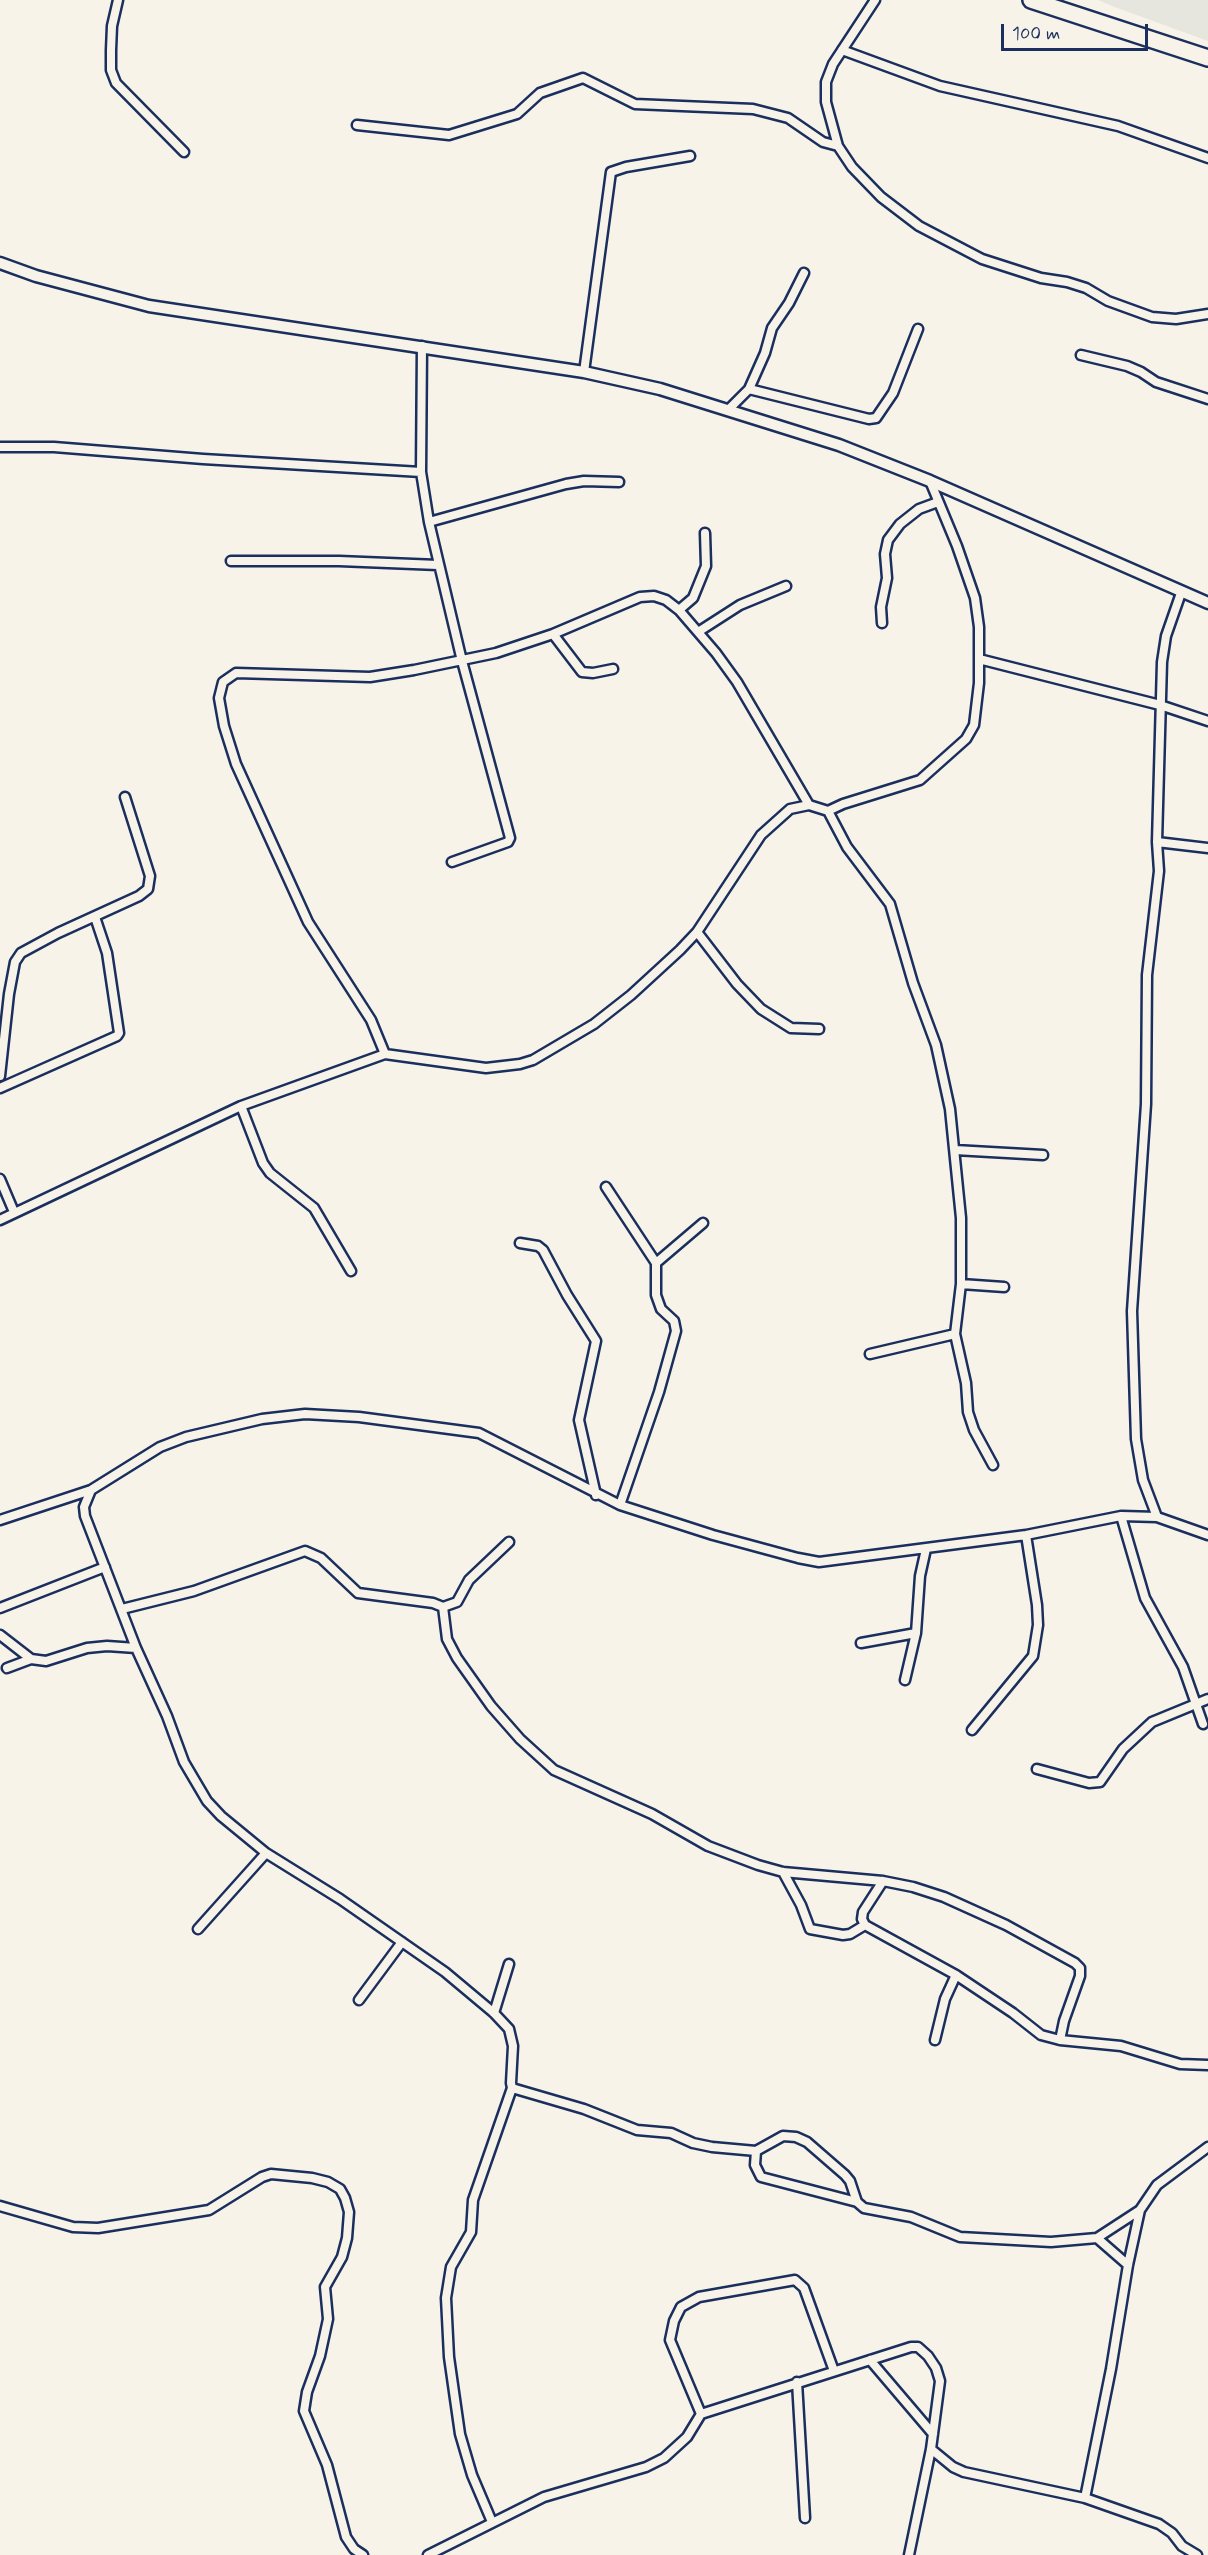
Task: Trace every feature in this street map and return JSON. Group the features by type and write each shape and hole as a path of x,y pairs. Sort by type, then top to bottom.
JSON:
{"highway":[{"path":"1031,0 1208,58"}],"street":[{"path":"118,0 112,26 111,50 111,70 116,83 184,152"},
{"path":"875,0 833,64 826,82 826,102 838,146 852,167 881,197 919,226 962,250 1041,278 1086,288 1118,305 1152,318 1176,319 1208,314"},
{"path":"842,50 940,86 1118,126 1208,158"},
{"path":"357,125 449,135 517,114 540,93 583,78 635,104 753,109 788,118 823,142 838,146"},
{"path":"584,372 611,172 626,166 690,156"},
{"path":"0,263 36,276 149,306 584,372 660,389 839,445 930,481 1208,603"},
{"path":"729,409 749,389 765,353 772,328 789,303 804,273"},
{"path":"749,389 869,419 876,418 893,393 918,329"},
{"path":"422,346 421,472 429,522 462,661 510,838 508,842 452,862"},
{"path":"1081,355 1127,366 1156,382 1208,399"},
{"path":"0,447 65,448 421,472"},
{"path":"429,522 566,484 584,481 619,482"},
{"path":"0,1220 241,1106 385,1054 486,1068 520,1064 532,1060 594,1024 631,995 697,932 761,834 790,809 808,805 828,811 843,804 920,780 966,739 974,725 978,702 979,627 975,598 967,572 930,481"},
{"path":"882,623 880,608 887,578 885,554 888,540 900,524 919,509 938,502"},
{"path":"679,610 693,598 706,566 705,533"},
{"path":"231,561 339,561 438,565"},
{"path":"698,632 740,605 786,586"},
{"path":"1157,1517 1138,1459 1132,1311 1146,1104 1148,975 1159,871 1157,842 1160,705 1166,636 1181,593"},
{"path":"385,1054 371,1020 317,939 298,903 236,764 224,726 219,698 223,682 237,673 370,677 462,661 496,653 553,634 640,597 654,596 666,600 679,610 737,682 808,805"},
{"path":"553,634 582,672 593,673 613,669"},
{"path":"979,659 1160,705 1208,722"},
{"path":"0,1076 9,994 15,962 21,953 139,896 150,885 150,876 125,797"},
{"path":"828,811 847,848 890,904 896,917 913,983 936,1045 950,1109 961,1218 960,1284 955,1334 966,1383 968,1412 974,1430 993,1465"},
{"path":"1157,842 1189,848 1208,848"},
{"path":"0,1088 117,1036 119,1032 107,953 95,916"},
{"path":"697,932 737,984 761,1009 791,1028 819,1029"},
{"path":"241,1106 270,1173 314,1208 351,1271"},
{"path":"955,1150 1043,1155"},
{"path":"0,1179 15,1212"},
{"path":"606,1187 656,1263 656,1295 661,1309 674,1321 676,1331 659,1392 620,1505"},
{"path":"656,1263 703,1223"},
{"path":"520,1243 538,1246 543,1250 567,1295 596,1341 579,1420 596,1495"},
{"path":"960,1284 1004,1287"},
{"path":"870,1354 955,1334"},
{"path":"0,1520 90,1490 160,1447 186,1437 262,1419 305,1414 383,1420 479,1433 504,1444 596,1495 620,1505 713,1535 806,1560 828,1561 926,1549 1026,1535 1121,1516 1157,1517 1208,1534"},
{"path":"90,1490 84,1507 85,1516 136,1648 167,1716 184,1762 200,1791 221,1816 266,1853 340,1899 446,1972 494,2013 511,2034 512,2088 472,2200 471,2232 451,2267 446,2298 449,2357 460,2434 472,2475 492,2522"},
{"path":"1121,1516 1145,1598 1183,1667 1203,1724"},
{"path":"972,1730 1033,1656 1038,1625 1037,1605 1026,1535"},
{"path":"122,1609 194,1591 305,1551 312,1552 321,1558 358,1593 433,1603 442,1607 457,1602 470,1580 509,1542"},
{"path":"905,1680 916,1633 920,1576 926,1549"},
{"path":"0,1608 105,1567"},
{"path":"442,1607 447,1639 457,1658 491,1706 520,1739 554,1770 652,1814 708,1846 783,1872 883,1881 914,1887 944,1897 1006,1925 1078,1966 1080,1976 1064,2021 1060,2040"},
{"path":"861,1642 916,1633"},
{"path":"0,1635 30,1659"},
{"path":"7,1668 30,1659 46,1661 98,1646 136,1648"},
{"path":"1037,1770 1089,1783 1100,1782 1123,1749 1152,1722 1208,1700"},
{"path":"198,1929 266,1853"},
{"path":"783,1872 801,1905 810,1929 843,1935 850,1934 865,1925"},
{"path":"883,1881 863,1912 862,1919 865,1925 956,1975 1013,2013 1041,2035 1060,2040 1121,2046 1180,2064 1208,2065"},
{"path":"359,2000 402,1942"},
{"path":"494,2013 509,1964"},
{"path":"934,2040 945,1999 956,1975"},
{"path":"512,2088 529,2095 584,2109 638,2130 671,2133 693,2143 712,2147 756,2151 783,2136 802,2139 830,2160 845,2175 850,2181 857,2202"},
{"path":"1085,2498 1140,2210 1157,2185 1208,2147"},
{"path":"756,2151 755,2165 761,2177 857,2202 864,2208 911,2217 960,2237 1051,2242 1097,2238 1140,2210"},
{"path":"0,2206 73,2227 98,2228 208,2210 262,2176 271,2174 312,2178 328,2182 340,2189 349,2212 347,2238 342,2257 325,2287 328,2319 320,2356 307,2392 304,2411 327,2465 346,2536 354,2549 363,2555"},
{"path":"1097,2238 1128,2265"},
{"path":"701,2414 670,2340 674,2321 681,2307 699,2297 795,2280 804,2288 834,2371"},
{"path":"428,2555 543,2498 646,2467 664,2458 687,2437 701,2414 901,2348 911,2347 923,2351 936,2368 940,2381 931,2449 909,2555"},
{"path":"870,2360 933,2434"},
{"path":"797,2382 805,2518"},
{"path":"931,2449 953,2467 964,2472 1085,2498 1159,2524 1172,2533 1182,2546 1197,2555"}],"shaded area":[{"path":"1098,0 1208,0 1208,41 1112,6"}]}
